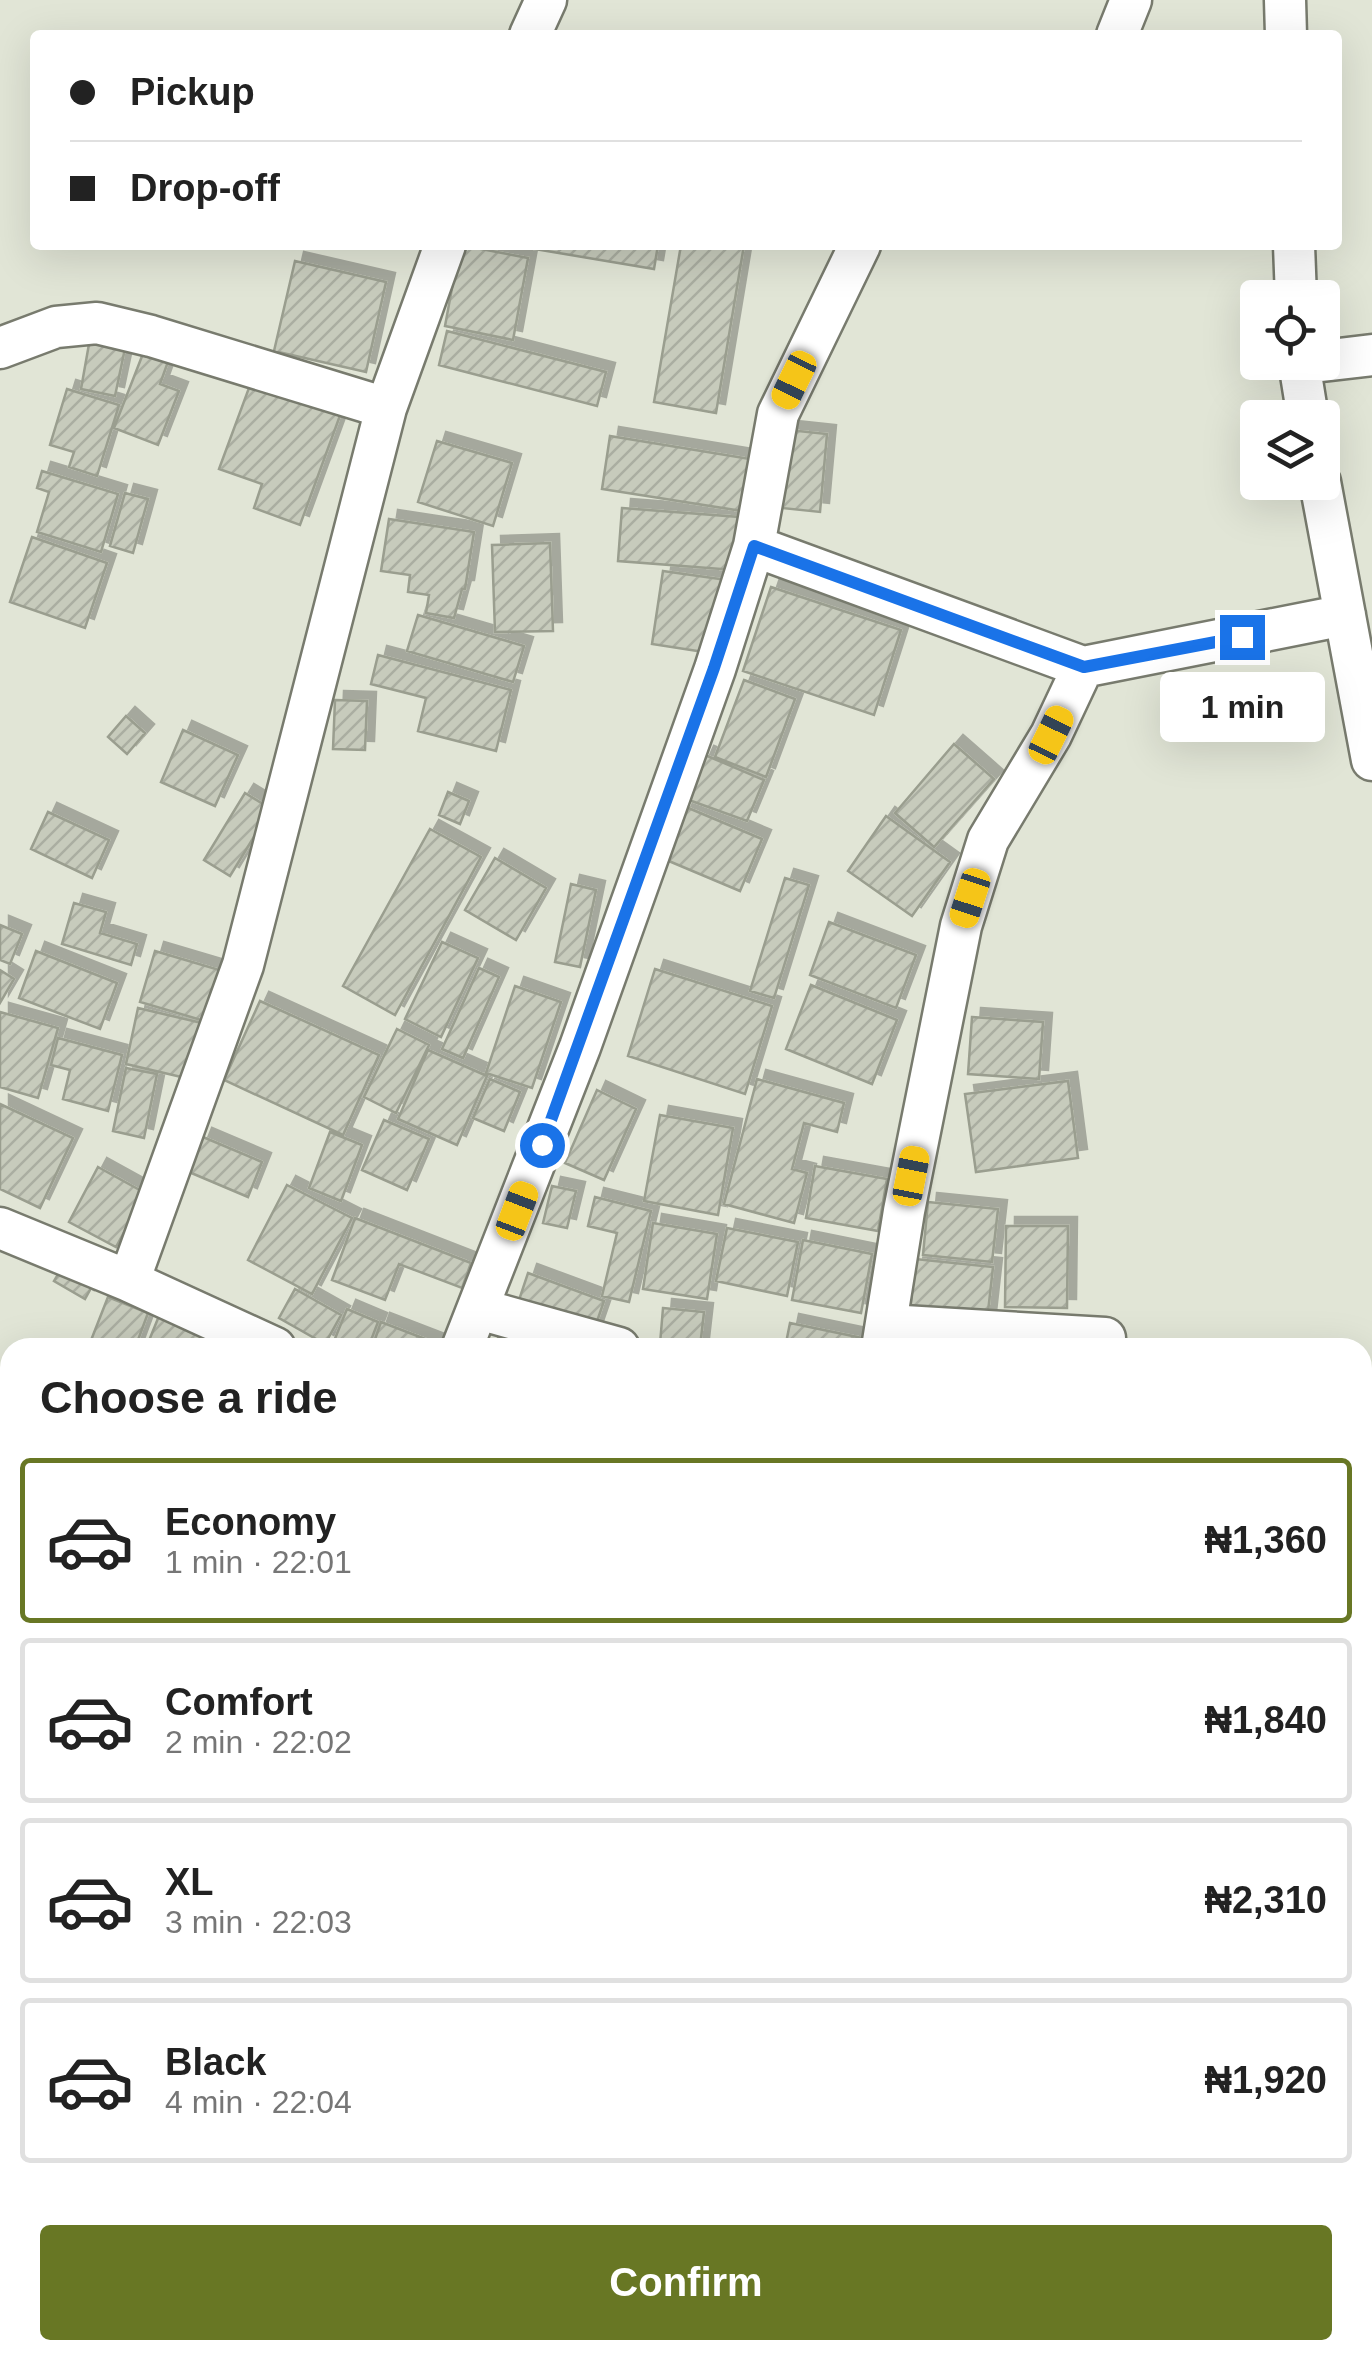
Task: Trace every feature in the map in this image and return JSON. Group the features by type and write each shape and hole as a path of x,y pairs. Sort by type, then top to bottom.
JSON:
{"street":[{"path":"532,30 546,0"},
{"path":"1120,30 1131,0"},
{"path":"1285,0 1286,30"},
{"path":"129,1281 242,965 386,408 443,250"},
{"path":"466,1338 593,1011 714,668 754,546 778,414 858,250"},
{"path":"1294,250 1295,280"},
{"path":"0,348 56,327 96,323 386,408"},
{"path":"1340,358 1372,355"},
{"path":"1323,500 1372,760"},
{"path":"754,546 1084,667 1345,616"},
{"path":"1084,667 1051,735 988,840 961,926 904,1211 885,1336 1105,1338"},
{"path":"0,1228 253,1338"},
{"path":"479,1309 584,1338"}],"building":[{"path":"459,250 486,250 528,258 513,340 445,326"},
{"path":"541,250 657,250 654,269"},
{"path":"680,250 743,250 716,413 654,402"},
{"path":"295,261 386,282 366,372 274,351"},
{"path":"92,327 128,334 115,396 81,389"},
{"path":"447,331 606,372 597,406 439,365"},
{"path":"146,346 170,356 160,384 179,391 158,445 114,428"},
{"path":"253,377 342,410 300,525 254,508 262,484 219,469"},
{"path":"67,389 119,405 97,476 69,467 74,452 50,445"},
{"path":"779,429 827,434 820,512 772,507"},
{"path":"610,436 750,459 742,511 602,489"},
{"path":"437,441 512,463 493,526 418,502"},
{"path":"42,471 118,494 101,552 37,532 49,492 37,488"},
{"path":"125,493 148,499 133,553 110,546"},
{"path":"622,508 739,517 734,570 618,561"},
{"path":"389,519 474,532 465,589 454,618 426,613 429,595 408,592 410,575 381,571"},
{"path":"32,537 107,563 85,628 10,602"},
{"path":"550,543 553,631 495,632 492,545"},
{"path":"663,571 727,580 717,654 652,644"},
{"path":"771,587 901,630 874,715 743,671"},
{"path":"418,615 524,646 513,682 407,651"},
{"path":"378,655 511,690 496,751 418,731 426,698 371,684"},
{"path":"744,680 795,699 766,777 715,757"},
{"path":"335,700 367,701 365,750 333,749"},
{"path":"126,716 145,733 127,754 108,737"},
{"path":"183,730 238,755 215,806 161,782"},
{"path":"954,744 994,779 934,847 895,813"},
{"path":"705,755 764,780 747,821 686,799"},
{"path":"448,792 469,801 460,824 439,815"},
{"path":"245,793 271,809 230,876 204,860"},
{"path":"686,807 762,839 740,891 664,859"},
{"path":"48,812 109,840 92,878 31,849"},
{"path":"886,816 950,862 912,916 848,871"},
{"path":"430,829 481,857 395,1015 343,986"},
{"path":"495,858 546,888 516,940 465,910"},
{"path":"785,878 809,885 774,998 750,991"},
{"path":"571,884 596,890 580,967 555,962"},
{"path":"74,903 106,912 100,933 137,944 131,965 62,944"},
{"path":"829,922 916,955 896,1008 810,975"},
{"path":"0,925 22,934 10,964 0,960"},
{"path":"442,942 478,958 441,1037 405,1019"},
{"path":"36,951 117,983 100,1029 19,998"},
{"path":"155,951 233,974 218,1025 140,1002"},
{"path":"479,968 499,977 463,1058 442,1049"},
{"path":"655,969 772,1006 745,1094 628,1056"},
{"path":"0,970 14,979 0,1003"},
{"path":"811,985 897,1020 872,1084 786,1049"},
{"path":"515,986 561,1002 532,1088 486,1073"},
{"path":"260,1001 379,1055 343,1135 224,1080"},
{"path":"138,1008 206,1024 194,1080 126,1064"},
{"path":"0,1012 58,1028 38,1098 0,1087"},
{"path":"972,1017 1043,1022 1039,1079 968,1074"},
{"path":"397,1029 429,1045 396,1113 364,1097"},
{"path":"58,1038 122,1055 108,1111 63,1099 70,1070 51,1065"},
{"path":"428,1050 487,1076 457,1145 398,1119"},
{"path":"126,1068 157,1074 144,1138 113,1131"},
{"path":"490,1079 520,1092 504,1131 473,1118"},
{"path":"757,1079 844,1103 837,1132 804,1123 792,1169 807,1173 794,1223 724,1204"},
{"path":"1068,1081 1078,1158 976,1172 965,1094"},
{"path":"597,1090 636,1109 604,1180 565,1163"},
{"path":"0,1104 73,1138 40,1208 0,1189"},
{"path":"660,1115 733,1128 718,1215 644,1201"},
{"path":"384,1120 429,1139 407,1190 362,1170"},
{"path":"330,1132 362,1145 341,1201 309,1188"},
{"path":"203,1137 262,1162 248,1197 189,1172"},
{"path":"815,1166 887,1179 878,1231 806,1218"},
{"path":"98,1167 145,1193 116,1247 69,1222"},
{"path":"287,1185 352,1218 312,1294 248,1260"},
{"path":"552,1186 576,1191 567,1228 543,1223"},
{"path":"595,1197 651,1211 629,1302 602,1296 617,1233 588,1226"},
{"path":"928,1202 998,1209 992,1262 923,1255"},
{"path":"355,1218 471,1263 462,1288 399,1264 385,1300 332,1280"},
{"path":"653,1223 717,1234 707,1299 643,1289"},
{"path":"1006,1226 1068,1226 1067,1308 1005,1307"},
{"path":"727,1228 798,1242 787,1296 716,1281"},
{"path":"803,1240 872,1254 861,1313 792,1300"},
{"path":"915,1259 993,1267 987,1321 910,1313"},
{"path":"66,1261 96,1279 85,1299 54,1281"},
{"path":"528,1273 604,1301 593,1333 517,1306"},
{"path":"295,1289 341,1315 328,1338 314,1338 279,1318"},
{"path":"108,1297 148,1313 139,1338 92,1338"},
{"path":"663,1308 704,1312 701,1338 660,1338"},
{"path":"347,1309 378,1322 372,1338 335,1338"},
{"path":"159,1316 212,1338 150,1338"},
{"path":"381,1322 423,1338 375,1338"},
{"path":"790,1323 862,1338 787,1338"},
{"path":"501,1331 517,1338 498,1338"}],"route":[{"path":"542,1145 580,1047 754,546 1084,667 1242,637"}]}
